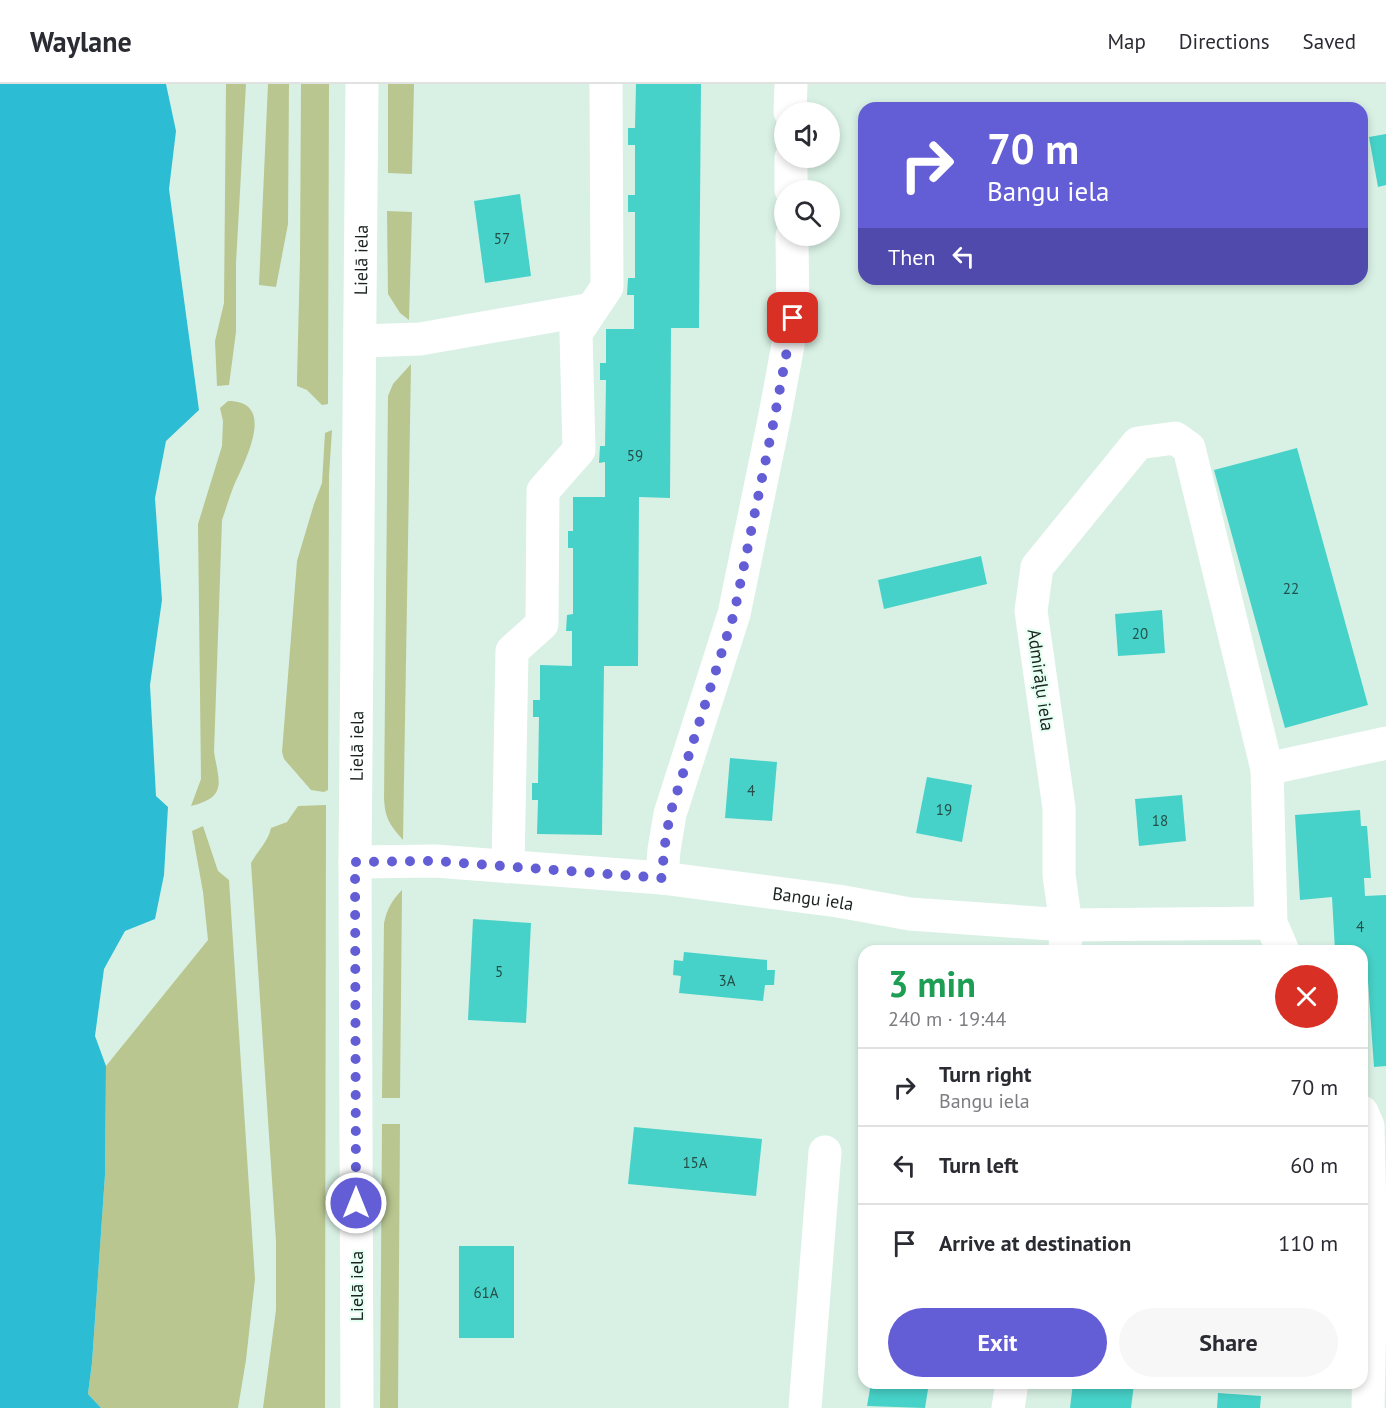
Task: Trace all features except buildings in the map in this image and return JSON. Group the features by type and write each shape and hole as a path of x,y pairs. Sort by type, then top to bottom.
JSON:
{"street":[{"name":"Lielā iela","path":"357,1408 355,862 363,84"},
{"path":"508,867 512,651 542,624 543,491 579,450 576,333 607,287 606,84"},
{"path":"790,102 791,84"},
{"path":"662,878 670,814 734,614 775,415 793,318 792,246"},
{"path":"361,341 420,339 592,309"},
{"name":"Admirāļu iela","path":"1065,938 1059,875 1059,808 1031,610 1037,567 1138,443 1175,438 1189,448 1267,769"},
{"path":"1277,937 1267,769 1386,742"},
{"name":"Bangu iela","path":"355,862 435,861 662,878 838,901 1065,938 1277,937"},
{"path":"1368,1126 1371,1264 1368,1408"},
{"path":"804,1408 825,1152"},
{"path":"1008,1408 1011,1389"}],"green space":[{"path":"226,84 246,84 236,263 236,332 229,385 217,386 215,341 224,303"},
{"path":"268,84 289,84 288,224 276,287 259,285"},
{"path":"301,84 329,84 328,404 322,405 307,390 297,386"},
{"path":"388,84 414,84 412,174 388,173"},
{"path":"387,211 412,212 409,320 400,313 388,294"},
{"path":"411,364 403,840 389,820 385,811 384,798 388,396 393,384"},
{"path":"228,401 243,404 252,411 255,422 249,450 222,520 214,752 218,787 211,798 191,806 201,779 198,524 222,446 223,421 220,408"},
{"path":"332,430 329,476 328,790 324,792 311,790 284,759 282,752 297,561 322,483 325,433"},
{"path":"326,805 325,1408 263,1408 276,1310 276,1241 251,863 271,828 287,822 298,806"},
{"path":"203,826 218,871 229,880 255,1279 238,1408 101,1408 88,1394 105,1175 106,1066 208,940 203,892 192,831"},
{"path":"402,890 400,1098 382,1098 384,923 390,905"},
{"path":"382,1124 400,1124 398,1408 380,1408"}],"water":[{"path":"0,84 166,84 176,131 169,189 199,410 166,441 155,498 162,600 150,685 156,796 168,807 164,875 155,919 125,931 104,969 95,1036 106,1066 105,1175 88,1394 101,1408 0,1408"}],"route":[{"path":"356,1203 355,862 435,861 662,878 670,814 734,614 793,318"}]}
